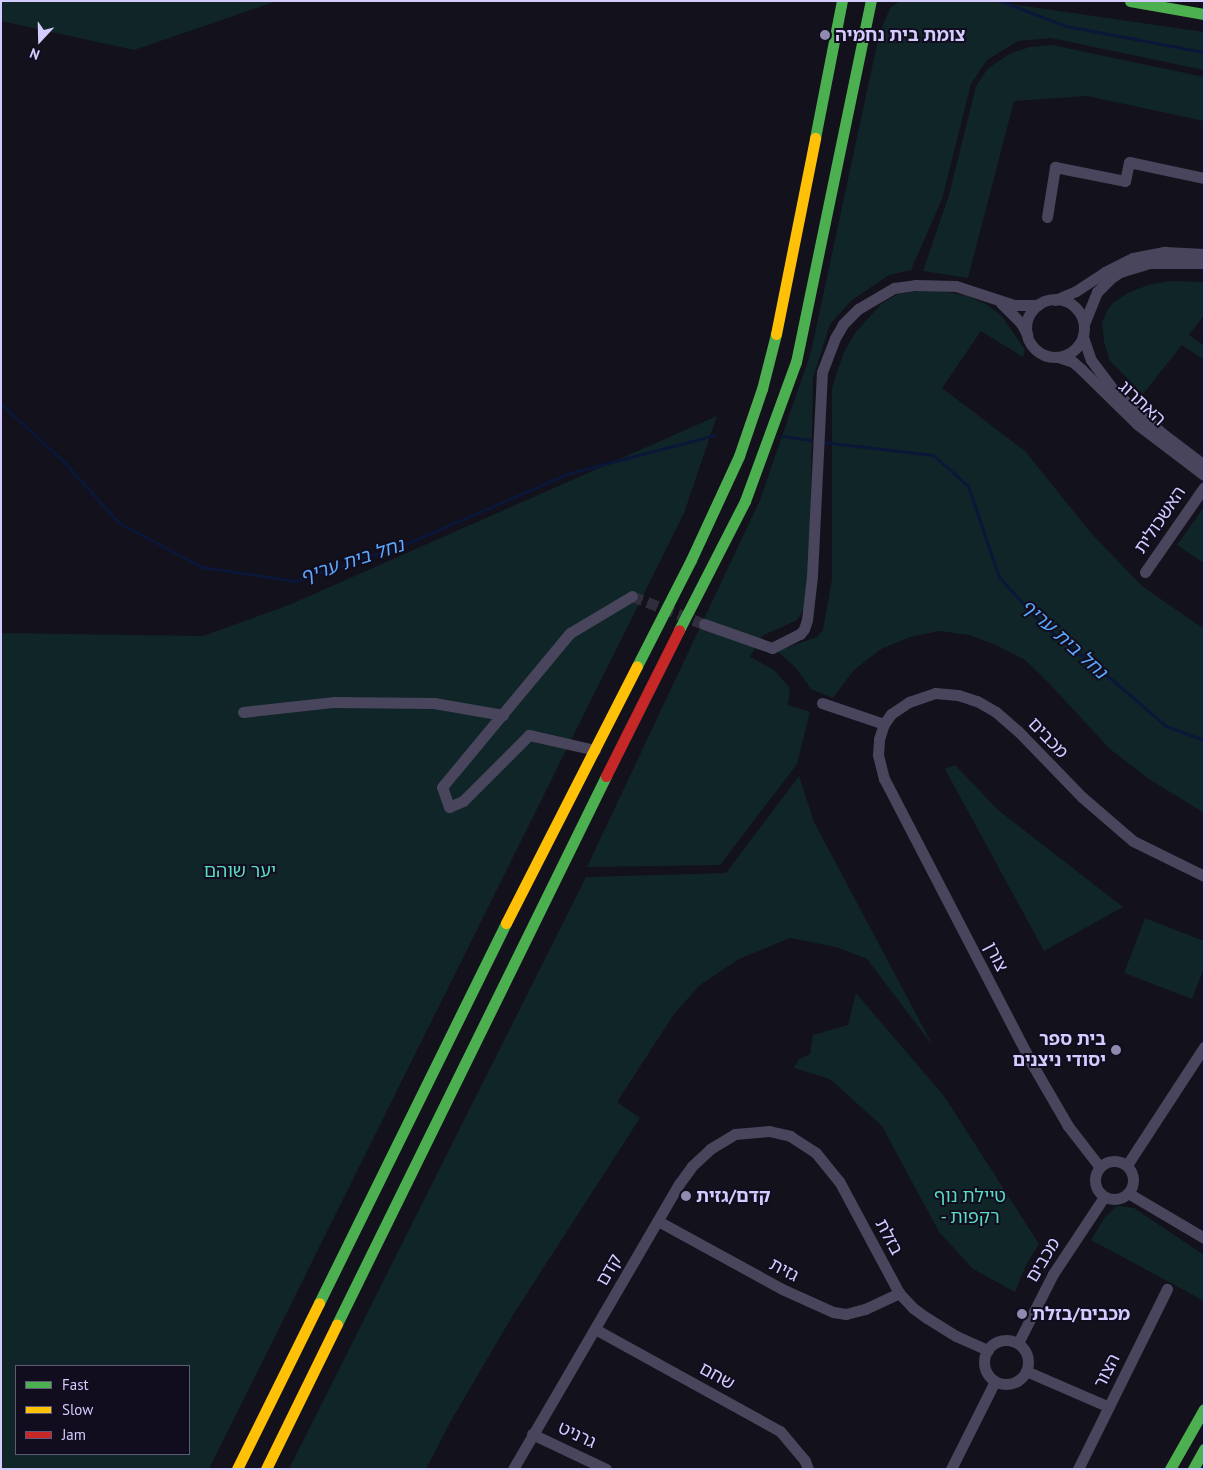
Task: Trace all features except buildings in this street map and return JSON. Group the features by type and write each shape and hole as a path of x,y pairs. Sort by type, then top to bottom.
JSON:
{"main road":[{"path":"237,1469 482,970 719,502 739,456 762,389 793,256 842,1"},
{"path":"266,1469 620,746 748,493 781,405 803,334 871,1"},
{"path":"867,22 878,1"},
{"path":"1130,1 1204,14"},
{"path":"1170,1469 1204,1409"},
{"path":"1192,1469 1204,1449"}],"street":[{"path":"1047,217 1055,167 1125,181 1129,162 1204,178"},
{"path":"704,624 772,648 800,634 804,629 807,620 818,481 822,372 835,338 843,324 858,309 880,294 894,288 915,284 944,284 973,290 1014,306 1038,305 1076,291 1105,272 1133,258 1166,252 1204,254"},
{"path":"1000,302 1021,323 1036,350 1044,355 1058,357 1074,350 1084,332 1089,308 1097,292 1120,272 1149,262 1204,263"},
{"path":"1055,300 1073,306 1081,315 1084,332"},
{"path":"1027,334 1027,321 1038,305"},
{"name":"האתרוג","path":"1084,332 1091,360 1116,393 1163,434 1204,465"},
{"name":"האתרוג","path":"1058,357 1073,362 1138,424 1204,475"},
{"name":"האשכולית","path":"1146,572 1204,487"},
{"path":"595,750 529,735 463,801 449,807 442,787 570,633 632,596"},
{"name":"מכבים","path":"884,724 891,714 909,702 935,693 958,695 977,700 996,712 1018,731 1082,797 1133,841 1204,876"},
{"path":"243,712 334,702 434,703 502,715"},
{"path":"822,703 884,724"},
{"name":"צורן","path":"884,724 879,739 878,755 884,779 1032,1064 1068,1126 1099,1166"},
{"path":"1126,1165 1204,1046"},
{"name":"קדם","path":"513,1469 658,1220 692,1166 710,1149 735,1134 769,1131"},
{"name":"בזלת","path":"769,1131 790,1136 816,1153 839,1181 899,1293 913,1308 956,1336 988,1350"},
{"path":"1114,1160 1126,1165 1133,1174 1133,1181 1128,1193 1117,1199 1104,1197 1095,1186 1096,1172 1099,1166 1114,1160"},
{"path":"1128,1193 1204,1238"},
{"name":"מכבים","path":"1018,1343 1053,1274 1104,1197"},
{"name":"גזית","path":"658,1220 782,1289 833,1312 846,1314 865,1310 899,1293"},
{"name":"הצור","path":"1078,1469 1167,1289"},
{"name":"שחם","path":"595,1329 780,1431 805,1461 808,1469"},
{"path":"1001,1341 1018,1343 1027,1356 1026,1371 1016,1381 1002,1383 995,1381 986,1371 985,1357 988,1350 1001,1341"},
{"path":"1026,1371 1109,1407"},
{"path":"951,1469 995,1381"},
{"name":"גרניט","path":"532,1434 606,1469"}],"green space":[{"path":"1,1 277,1 134,50 1,21"},
{"path":"900,1 991,1 1204,32 1204,70 1051,38 1018,41 987,60 971,84 942,199 911,270 889,275 852,300 830,324 813,378 809,601 797,620 762,636 750,657 774,670 790,688 788,705 810,712 797,764 720,865 587,867 760,500 811,352 879,35 890,8"},
{"path":"1052,45 1204,77 1204,121 1087,96 1014,101 968,278 923,271 949,195 976,86 988,68 1011,53 1030,47"},
{"path":"1171,281 1204,282 1204,315 1189,335 1204,346 1204,360 1182,345 1143,394 1110,361 1104,342 1102,322 1114,302 1128,293 1148,285"},
{"path":"932,289 967,296 986,304 1002,316 1025,350 1023,357 981,331 942,388 1025,451 1091,533 1142,586 1204,629 1204,813 1149,779 1110,749 1025,660 996,645 969,635 940,631 910,637 881,649 854,670 833,698 811,689 796,668 777,651 817,637 823,630 832,579 832,388 843,354 855,333 881,304 898,294"},
{"name":"יער שוהם","path":"717,416 684,513 209,1469 1,1469 1,633 203,636 289,605"},
{"path":"1204,507 1204,563 1177,545"},
{"path":"955,765 998,810 1123,907 1044,951 945,769"},
{"path":"799,776 814,822 933,1046 867,959 836,947 790,938 739,959 700,985 674,1014 617,1102 640,1118 513,1315 452,1419 426,1469 289,1469 586,877 726,873"},
{"path":"1145,918 1204,941 1204,968 1192,999 1124,973"},
{"name":"טיילת נוף - רקפות","path":"856,993 944,1096 1039,1244 1027,1263 1015,1292 973,1269 939,1232 882,1126 830,1079 794,1068 799,1059 810,1054 813,1035 848,1025"},
{"path":"1117,1206 1134,1208 1204,1255 1204,1301 1091,1240 1105,1217"}],"waterway":[{"path":"1001,1 1066,26 1204,52"},
{"name":"נחל בית עריף","path":"1,404 64,462 119,523 202,567 295,581 401,546 570,473 715,435"},
{"name":"נחל בית עריף","path":"782,436 816,441"},
{"name":"נחל בית עריף","path":"822,442 933,455 968,486 999,577 1044,626 1115,682 1166,726 1204,740"}],"tunnel":[{"path":"632,596 704,624"}],"traffic: fast":[{"path":"815,138 842,1"},
{"path":"679,630 745,501 796,362 871,1"},
{"path":"1130,1 1204,14"},
{"path":"637,666 691,560 739,456 762,389 776,334"},
{"path":"337,1324 606,776"},
{"path":"319,1303 506,923"},
{"path":"1170,1469 1204,1409"},
{"path":"1193,1469 1204,1449"}],"traffic: slow":[{"path":"776,334 815,138"},
{"path":"506,923 637,666"},
{"path":"237,1469 319,1303"},
{"path":"266,1469 337,1324"}],"traffic: jam":[{"path":"606,776 679,630"}],"place":[{"name":"צומת בית נחמיה","path":"825,35"},
{"name":"בית ספר יסודי ניצנים","path":"1116,1050"},
{"name":"קדם/גזית","path":"686,1196"},
{"name":"מכבים/בזלת","path":"1022,1314"}]}
